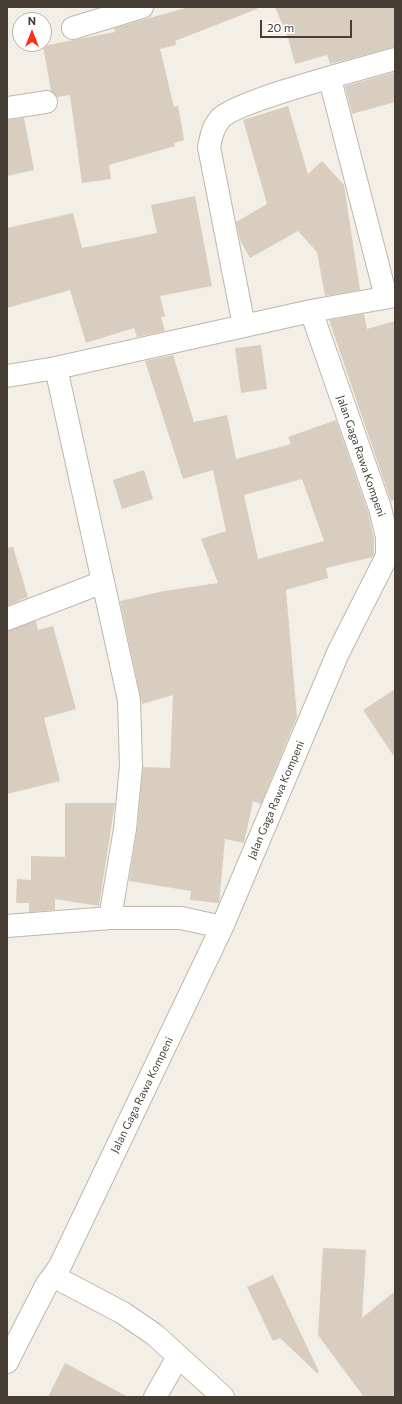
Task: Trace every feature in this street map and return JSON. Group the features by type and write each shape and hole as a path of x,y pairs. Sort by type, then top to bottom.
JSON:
{"street":[{"path":"73,28 142,7"},
{"path":"244,326 209,147 212,132 220,118 236,109 279,93 395,59"},
{"path":"7,376 56,368 311,311 390,296 330,79"},
{"path":"7,108 46,102"},
{"name":"Jalan Gaga Rawa Kompeni","path":"9,1353 47,1284 60,1266 222,926 338,653 387,556 387,537 380,508 311,311"},
{"path":"56,368 129,700 130,751 125,829 110,918"},
{"path":"7,618 103,582"},
{"path":"7,926 110,918 181,918 222,926"},
{"path":"53,1276 123,1313 155,1335 223,1397"},
{"path":"155,1397 178,1356"}],"building":[{"path":"189,7 257,7 257,9 175,41 176,45 160,49 174,107 178,105 184,140 174,143 175,146 109,165 111,179 82,183 70,95 57,97 51,91 44,52 52,52 52,44 115,32 114,28"},
{"path":"275,7 395,7 395,47 330,64 327,55 295,64 288,38"},
{"path":"395,72 395,102 352,114 345,86"},
{"path":"288,106 308,174 322,161 344,185 360,290 325,296 317,252 298,231 250,258 240,240 236,222 267,204 243,120"},
{"path":"24,118 34,170 7,176 7,120"},
{"path":"195,196 212,286 160,296 165,316 161,317 165,331 137,337 134,328 86,343 70,290 7,308 7,228 73,213 82,248 157,233 151,205"},
{"path":"364,314 367,329 395,321 395,500 391,501 329,320"},
{"path":"261,345 267,389 241,393 235,348"},
{"path":"173,355 194,422 227,415 236,459 291,444 288,437 336,420 368,512 374,538 373,557 326,568 328,578 286,590 297,717 261,804 253,801 244,843 225,839 219,903 190,900 191,891 129,881 137,830 143,767 170,768 173,695 142,704 120,601 164,591 218,583 201,539 226,531 213,470 183,479 145,361","holes":["302,479 324,541 258,559 244,495"]},
{"path":"144,470 153,499 122,509 113,480"},
{"path":"13,547 28,597 7,606 7,548"},
{"path":"36,621 38,630 53,626 76,709 44,718 60,781 7,794 7,631"},
{"path":"395,689 395,758 363,710"},
{"path":"65,803 115,803 99,906 55,899 55,910 29,912 29,903 16,903 17,879 31,880 31,856 65,857"},
{"path":"323,1248 366,1250 362,1318 395,1291 395,1397 364,1397 318,1335"},
{"path":"273,1275 319,1372 317,1373 280,1338 273,1341 247,1287"},
{"path":"65,1363 128,1397 48,1397"}]}
